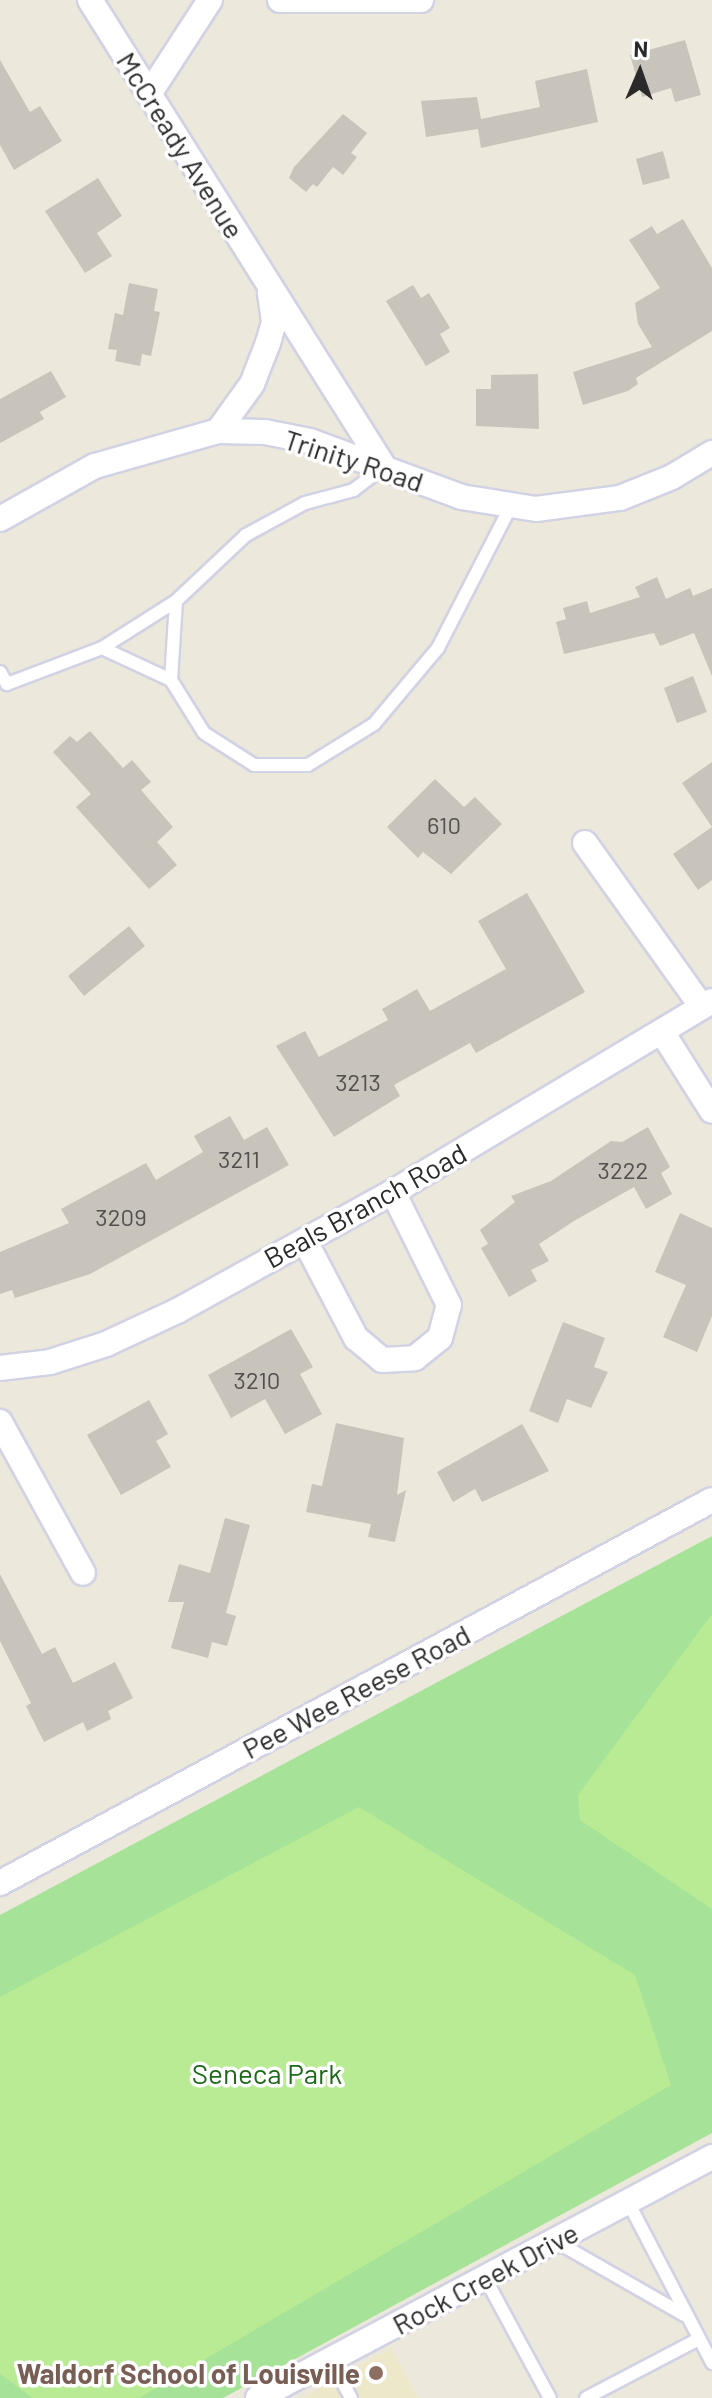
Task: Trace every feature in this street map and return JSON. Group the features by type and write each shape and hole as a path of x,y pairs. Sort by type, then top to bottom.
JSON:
{"street":[{"name":"McCready Avenue","path":"90,0 384,467"},
{"path":"149,94 210,0"},
{"path":"280,0 421,0"},
{"name":"McCready Avenue","path":"218,431 252,384 268,343 274,322 270,290"},
{"name":"Trinity Road","path":"0,519 95,466 218,431 265,432 310,441 461,497 511,506 564,508 620,498 672,477 712,453"},
{"path":"585,843 707,1004"},
{"name":"Beals Branch Road","path":"0,1368 50,1362 106,1344 393,1192 707,1004"},
{"path":"662,1032 712,1111"},
{"path":"305,1241 356,1338 382,1360 415,1358 440,1338 449,1305 393,1192"},
{"path":"0,1422 83,1573"},
{"name":"Pee Wee Reese Road","path":"0,1883 712,1500"},
{"name":"Rock Creek Drive","path":"258,2398 712,2157"}],"lane":[{"path":"0,672 4,687 102,648 176,601 246,535 305,503 354,490 384,467"},
{"path":"102,648 171,680 204,733 254,765 308,765 374,724 408,689 438,648 511,506"},
{"path":"171,680 176,601"},
{"path":"628,2202 712,2363"},
{"path":"555,2241 686,2316"},
{"path":"485,2278 550,2398"},
{"path":"586,2398 699,2339"},
{"path":"330,2359 351,2398"}],"shaded area":[{"name":"Waldorf School of Louisville","path":"391,2348 418,2398 302,2398"}],"green space":[{"name":"Seneca Park","path":"712,1536 712,2133 223,2398 0,2398 0,1915"},
{"path":"712,1614 712,1909 580,1820 578,1795"},
{"path":"359,1807 635,1975 671,2085 139,2398 33,2398 0,2374 0,1997"}],"building":[{"path":"685,40 701,95 675,102 671,88 642,97 630,55"},
{"path":"0,60 30,112 40,106 62,141 14,170 0,145"},
{"path":"587,69 598,122 481,148 478,129 426,137 421,101 477,97 481,119 540,107 535,81"},
{"path":"343,114 367,133 351,153 357,157 343,175 333,167 317,187 313,184 306,192 289,178 294,167"},
{"path":"663,151 670,178 643,185 636,159"},
{"path":"98,178 122,216 97,233 112,256 85,273 45,211"},
{"path":"683,219 712,268 712,331 636,378 638,384 628,391 583,405 573,372 652,347 638,324 635,303 660,288 629,240 652,226 657,234"},
{"path":"129,283 158,289 154,311 160,312 151,356 142,354 140,366 115,361 117,350 108,349 115,313 123,315"},
{"path":"413,285 421,298 429,293 450,328 440,334 450,352 426,366 386,301"},
{"path":"51,371 66,397 40,412 44,419 0,443 0,399"},
{"path":"538,374 539,429 476,426 476,389 491,389 491,375"},
{"path":"657,577 666,599 690,588 693,596 712,588 712,676 694,633 660,646 654,633 564,654 556,622 566,619 563,608 587,601 590,613 640,597 635,587"},
{"path":"693,676 707,712 677,723 664,688"},
{"path":"90,731 123,768 132,760 139,768 151,782 141,790 173,827 157,842 177,865 149,889 76,807 91,794 53,752 70,736 77,742"},
{"path":"712,762 712,827 682,783"},
{"path":"435,779 464,807 475,797 502,824 451,874 423,852 418,858 387,827"},
{"path":"712,827 712,880 698,890 673,854"},
{"path":"527,893 585,992 476,1053 470,1043 394,1085 400,1096 334,1137 276,1046 305,1031 319,1057 388,1020 382,1009 417,989 430,1011 506,969 478,921"},
{"path":"129,926 145,946 84,996 68,976"},
{"path":"230,1116 244,1140 267,1127 289,1165 90,1274 15,1298 12,1290 0,1294 0,1252 69,1223 61,1209 146,1163 156,1180 203,1152 194,1136"},
{"path":"648,1127 670,1167 661,1173 672,1194 646,1209 634,1187 574,1221 539,1244 549,1261 531,1270 537,1281 509,1297 481,1248 488,1244 480,1230 515,1202 511,1196 551,1181 611,1141 622,1142"},
{"path":"680,1213 712,1228 712,1316 697,1352 663,1337 686,1285 655,1272"},
{"path":"563,1322 605,1338 594,1367 608,1372 591,1408 567,1399 558,1423 529,1411"},
{"path":"291,1329 313,1367 300,1374 322,1414 285,1434 265,1399 231,1418 208,1375"},
{"path":"149,1400 168,1434 156,1441 171,1467 121,1495 87,1435"},
{"path":"336,1423 404,1438 397,1495 406,1490 395,1542 368,1537 371,1524 306,1512 312,1484 322,1486"},
{"path":"522,1424 549,1471 482,1502 475,1489 453,1502 437,1472"},
{"path":"225,1518 250,1525 226,1613 236,1616 227,1646 212,1642 208,1658 171,1648 184,1602 168,1602 179,1564 210,1573"},
{"path":"0,1574 42,1654 55,1647 73,1683 115,1662 133,1698 108,1711 111,1719 87,1731 83,1722 44,1742 26,1706 31,1703 0,1641"}],"place":[{"name":"Waldorf School of Louisville","path":"376,2373"}]}
